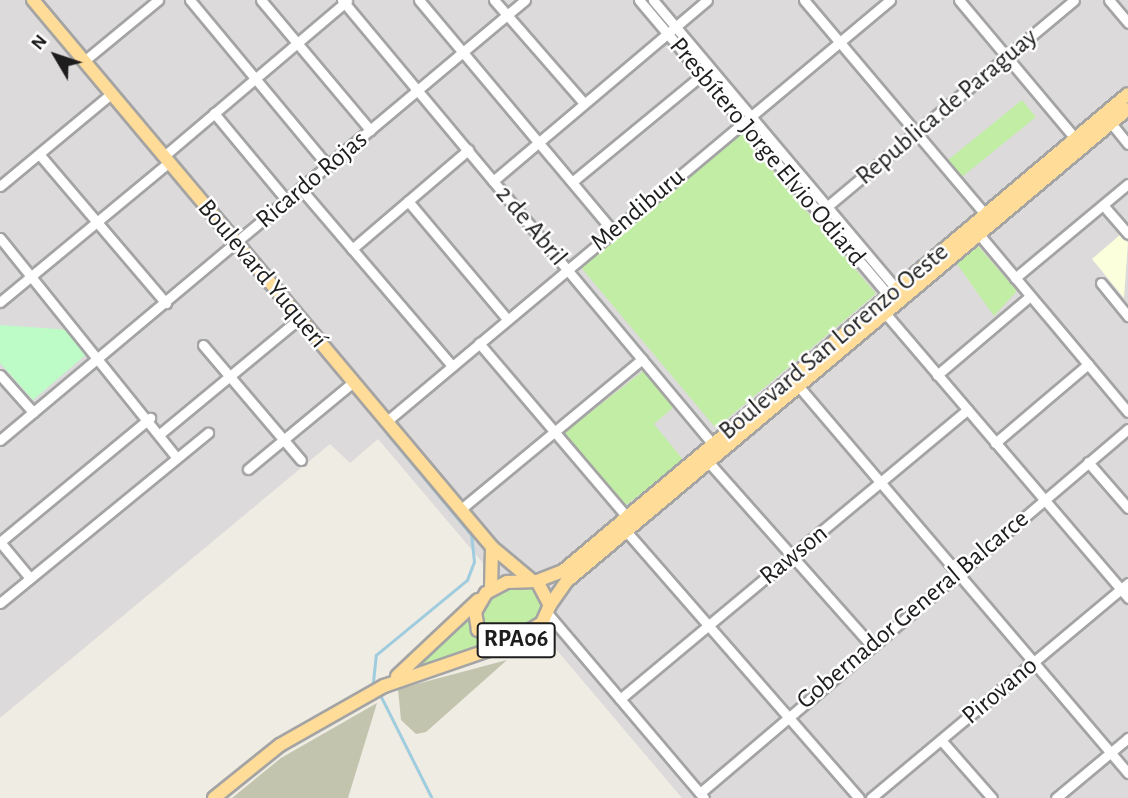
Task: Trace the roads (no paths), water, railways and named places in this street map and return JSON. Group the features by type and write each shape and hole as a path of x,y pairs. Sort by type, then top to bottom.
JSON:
{"main road":[{"name":"Boulevard Yuquerí","path":"33,0 492,547 534,580"},
{"name":"Boulevard San Lorenzo Oeste","path":"549,610 567,581 716,448 1079,143 1128,94"},
{"name":"Boulevard San Lorenzo Oeste","path":"1079,143 1128,109"},
{"name":"Boulevard San Lorenzo Oeste","path":"795,382 885,313 896,296"},
{"name":"Boulevard San Lorenzo Oeste","path":"534,580 563,571 627,517 705,458"},
{"path":"491,589 492,547"},
{"name":"RPA06","path":"214,798 280,745 384,686 509,643 549,610 534,580 491,589 384,686"},
{"name":"RPA06","path":"479,600 478,630 509,643"}],"street":[{"path":"84,61 158,0"},
{"path":"190,0 328,166"},
{"path":"261,0 370,130"},
{"path":"419,0 613,231"},
{"path":"494,0 584,103"},
{"name":"Ricardo Rojas","path":"0,440 525,0"},
{"name":"Presbítero Jorge Elvio Odiard","path":"639,0 819,214 896,296"},
{"name":"Presbítero Jorge Elvio Odiard","path":"653,0 827,207 896,296"},
{"path":"493,181 707,0"},
{"path":"804,0 989,218"},
{"name":"Mendiburu","path":"387,421 890,0"},
{"path":"958,0 1079,143"},
{"name":"Republica de Paraguay","path":"819,214 1074,0"},
{"path":"1109,0 1128,23"},
{"path":"0,302 97,222 214,113 345,1"},
{"name":"2 de Abril","path":"345,1 716,448"},
{"path":"572,182 702,75"},
{"path":"0,186 111,94"},
{"path":"214,113 288,201"},
{"path":"1111,123 1128,144"},
{"path":"352,249 468,150"},
{"path":"39,154 166,303"},
{"path":"1015,278 1128,184"},
{"path":"301,189 452,366"},
{"path":"408,201 508,319"},
{"path":"1103,205 1128,234"},
{"path":"975,230 1128,412"},
{"path":"0,237 150,418 177,458"},
{"path":"1101,283 1125,305 1128,316"},
{"path":"937,375 1030,296"},
{"path":"885,313 1043,500 1124,586 1128,598"},
{"path":"161,433 300,318"},
{"path":"480,343 627,517"},
{"path":"203,345 301,460"},
{"path":"461,509 642,359"},
{"path":"995,443 1088,364"},
{"path":"0,375 33,412"},
{"path":"248,469 353,382"},
{"path":"795,382 1128,773"},
{"name":"Rawson","path":"620,699 967,410"},
{"path":"30,578 0,542 150,418"},
{"name":"Gobernador General Balcarce","path":"702,795 787,716 1128,429"},
{"path":"0,603 208,433"},
{"path":"705,458 790,558 871,645"},
{"path":"1088,462 1128,508"},
{"path":"626,531 859,798"},
{"name":"Pirovano","path":"871,798 1124,586"},
{"path":"549,610 702,795"},
{"path":"1056,798 1128,737"},
{"path":"942,740 992,798"}],"waterway":[{"path":"373,682 376,655 467,580 474,562 471,535 387,434"},
{"path":"380,694 432,798"}]}
